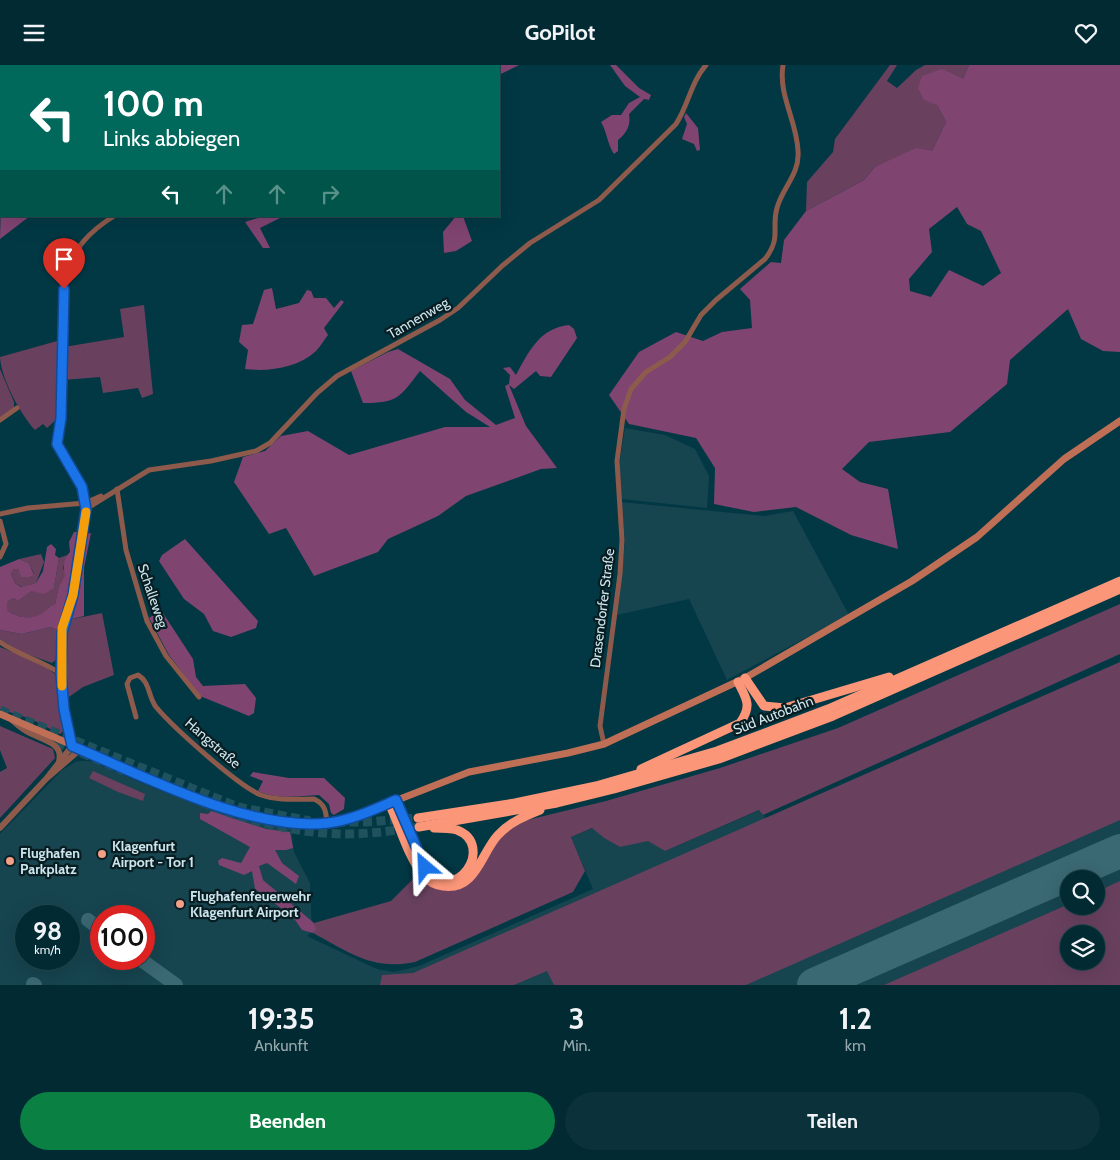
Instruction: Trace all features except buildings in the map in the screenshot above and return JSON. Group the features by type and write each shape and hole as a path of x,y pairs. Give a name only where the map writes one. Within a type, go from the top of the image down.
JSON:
{"highway":[{"name":"Süd Autobahn","path":"418,822 516,803 622,779 717,751 761,735 923,667 1120,581"},
{"name":"Süd Autobahn","path":"418,822 557,803 678,771 783,735 1120,589"},
{"path":"742,680 764,706 785,708 923,667"},
{"path":"622,779 740,723 747,713 748,704 742,680"},
{"path":"393,801 413,858 424,876 429,881 446,886 461,884 473,875 491,844 508,826 557,803"},
{"path":"393,801 418,855 433,875 449,880 457,879 469,869 473,852 467,837 458,830 418,822"}],"main road":[{"path":"0,714 196,797 261,818 295,824 327,823 359,815 469,772 568,753 604,744 742,680 946,560 977,537 1064,459 1120,421"}],"street":[{"name":"Tannenweg","path":"0,514 28,508 86,506 149,470 211,461 256,451 270,443 317,393 337,377 440,321 458,308 530,243 599,200 676,124 684,111 698,76 706,65"},
{"name":"Drasendorfer Straße","path":"604,744 600,726 620,575 622,540 617,469 624,409 631,389 646,372 670,357 685,343 701,315 716,299 765,259 771,251 776,234 776,211 780,199 793,178 798,165 794,126 782,90 781,76 783,65"},
{"path":"46,779 76,753 72,746 64,709 61,674 62,628 75,587 86,506 82,487 57,444 61,418 65,275 71,257 83,240 113,217"},
{"path":"0,420 16,409"},
{"name":"Schalleweg","path":"117,489 126,551 147,621 166,656 199,697"},
{"path":"0,521 6,544 0,557"},
{"path":"0,642 17,653 48,665 61,674"},
{"name":"Hangstraße","path":"136,717 127,683 130,678 138,675 145,679 155,705 188,738 248,788 263,796 278,799 314,799 319,801 325,809 327,823"},
{"path":"10,718 28,732 55,745 60,752 59,762"},
{"path":"0,828 46,779 72,746"}],"shaded area":[{"path":"500,65 519,65 500,74"},
{"path":"610,65 616,65 639,88 651,95 649,100 644,99 629,114 628,129 618,140 618,151 614,154 601,122 612,115 621,115 629,103 640,97 625,86"},
{"path":"890,65 897,65 887,81 897,88 916,70 925,65 969,65 963,79 937,105 946,122 932,151 875,167 864,180 806,211 807,182 833,152 835,139"},
{"path":"969,65 1120,65 1120,352 1103,351 1081,339 1068,309 1010,360 1007,384 950,432 869,442 842,469 860,482 888,489 898,549 851,535 796,507 754,512 714,504 715,468 696,438 629,424 609,395 639,352 676,332 703,341 722,332 752,328 750,300 740,289 771,262 781,263 784,240 806,211 864,180 875,167 916,148 932,151 946,122 937,105 924,100 918,88 922,76 942,69 963,79","holes":["957,207 967,224 981,231 1001,273 983,286 949,270 931,297 910,291 909,279 932,252 929,229"]},
{"path":"686,113 698,128 700,150 697,151 694,144 682,139 687,124 684,117"},
{"path":"1,217 29,217 0,239"},
{"path":"261,217 282,217 260,228 270,248 263,248 245,222"},
{"path":"455,217 463,217 472,241 456,251 444,253 443,232"},
{"path":"272,288 276,309 299,303 307,290 311,291 314,298 326,298 334,308 341,300 344,302 324,328 328,335 318,349 309,357 292,365 273,369 245,369 248,350 239,342 242,325 253,324 264,290"},
{"path":"144,305 153,394 142,398 138,388 103,393 100,377 63,380 64,347 124,337 120,309"},
{"path":"569,325 574,329 577,338 551,377 540,376 536,371 514,389 509,385 526,426 557,468 541,469 466,496 438,516 388,539 378,552 314,576 286,528 269,534 234,482 243,457 265,451 281,436 308,431 349,455 445,427 490,427 466,412 420,371 397,397 384,402 363,403 351,371 388,352 398,349 450,379 465,400 496,425 515,418 505,386 509,384 510,375 503,368 510,367 516,375 536,342 550,331"},
{"path":"57,341 59,417 47,428 43,424 35,430 24,415 8,386 0,357"},
{"path":"0,369 14,402 14,408 0,418"},
{"path":"625,428 665,435 695,449 709,476 707,508 622,499 619,466"},
{"path":"621,502 764,516 793,511 849,615 727,680 689,599 617,615 625,542"},
{"path":"74,532 81,532 72,582 58,630 50,627 22,634 0,630 0,567 19,559 29,563 34,575 21,577 18,569 14,569 11,574 15,583 21,587 36,583 43,571 47,547 51,544 56,549 55,555 59,558 54,588 44,594 32,591 18,601 13,598 7,602 7,610 15,615 31,617 41,614 55,604 59,586 65,576 64,563 70,552 69,542"},
{"path":"91,533 84,568 84,616 68,620 77,595 86,534"},
{"path":"185,539 258,621 256,628 231,637 213,631 204,614 184,599 159,561 162,555"},
{"path":"41,554 44,562 36,583 22,587 15,583 11,574 14,569 18,569 21,576 30,577 34,574 29,563 19,559"},
{"path":"67,555 63,568 66,576 59,586 55,604 36,617 20,617 7,610 6,602 13,598 18,601 32,591 54,588 59,558"},
{"path":"1120,604 1120,654 763,815 759,810 665,851 648,841 620,847 604,838 592,828 571,837 585,871 573,892 415,962 386,964 373,962 350,953 313,933 315,929 314,923 391,901 418,874 458,888 500,837 523,821 606,801 720,768 838,728"},
{"path":"161,610 193,659 196,677 203,686 245,684 256,698 254,713 249,716 200,696 169,655 149,618"},
{"path":"102,613 114,675 83,687 66,699 64,632 68,620"},
{"path":"50,627 58,630 58,658 52,663 18,651 0,639 0,630 22,634"},
{"path":"0,647 44,665 56,675 65,730 60,734 31,719 0,709"},
{"path":"1120,662 1120,820 746,985 554,985 547,971 514,985 380,985 382,975 413,973"},
{"path":"0,726 53,749 55,758 0,818 0,772 7,768 0,750"},
{"path":"1120,735 1120,985 0,985 0,834 62,770 77,761 90,761 161,791 268,826 291,828 294,852 310,883 312,932 307,936 377,969 394,972 419,966 593,889 571,837 593,828 604,838 620,847 648,840 665,851 760,810 805,874"},
{"path":"93,771 145,794 143,801 118,792 89,778"},
{"path":"253,772 289,778 324,778 345,798 344,809 334,815 331,813 329,804 319,795 296,797 265,794 258,791 263,781 250,776"},
{"path":"211,811 266,829 290,832 293,848 275,850 282,863 299,876 296,884 267,863 259,866 263,880 314,923 316,929 313,933 302,930 293,917 255,889 252,871 244,875 219,865 218,861 222,858 241,863 250,847 200,819 200,813 208,814"},
{"path":"1120,881 1120,985 884,985 1060,908 1060,915 1105,915 1105,888"}],"taxiway":[{"path":"155,970 176,985"}],"runway":[{"path":"814,985 1120,851"}],"tunnel":[{"path":"0,710 238,807 310,821"},
{"path":"44,737 124,771"},
{"path":"201,802 262,822 305,831 348,834 375,833 419,827"},
{"path":"336,822 367,822 418,818"}],"slow traffic":[{"path":"62,686 62,628 73,595 80,563 86,512"}],"place":[{"name":"Klagenfurt Airport - Tor 1","path":"102,854"},
{"name":"Flughafen Parkplatz","path":"10,861"},
{"name":"Flughafenfeuerwehr Klagenfurt Airport","path":"180,904"}],"route":[{"path":"64,289 61,418 57,444 82,487 86,509 80,563 73,595 62,628 61,674 64,709 72,746 196,797 261,818 295,824 327,823 343,820 396,800 418,855 425,867"}]}
